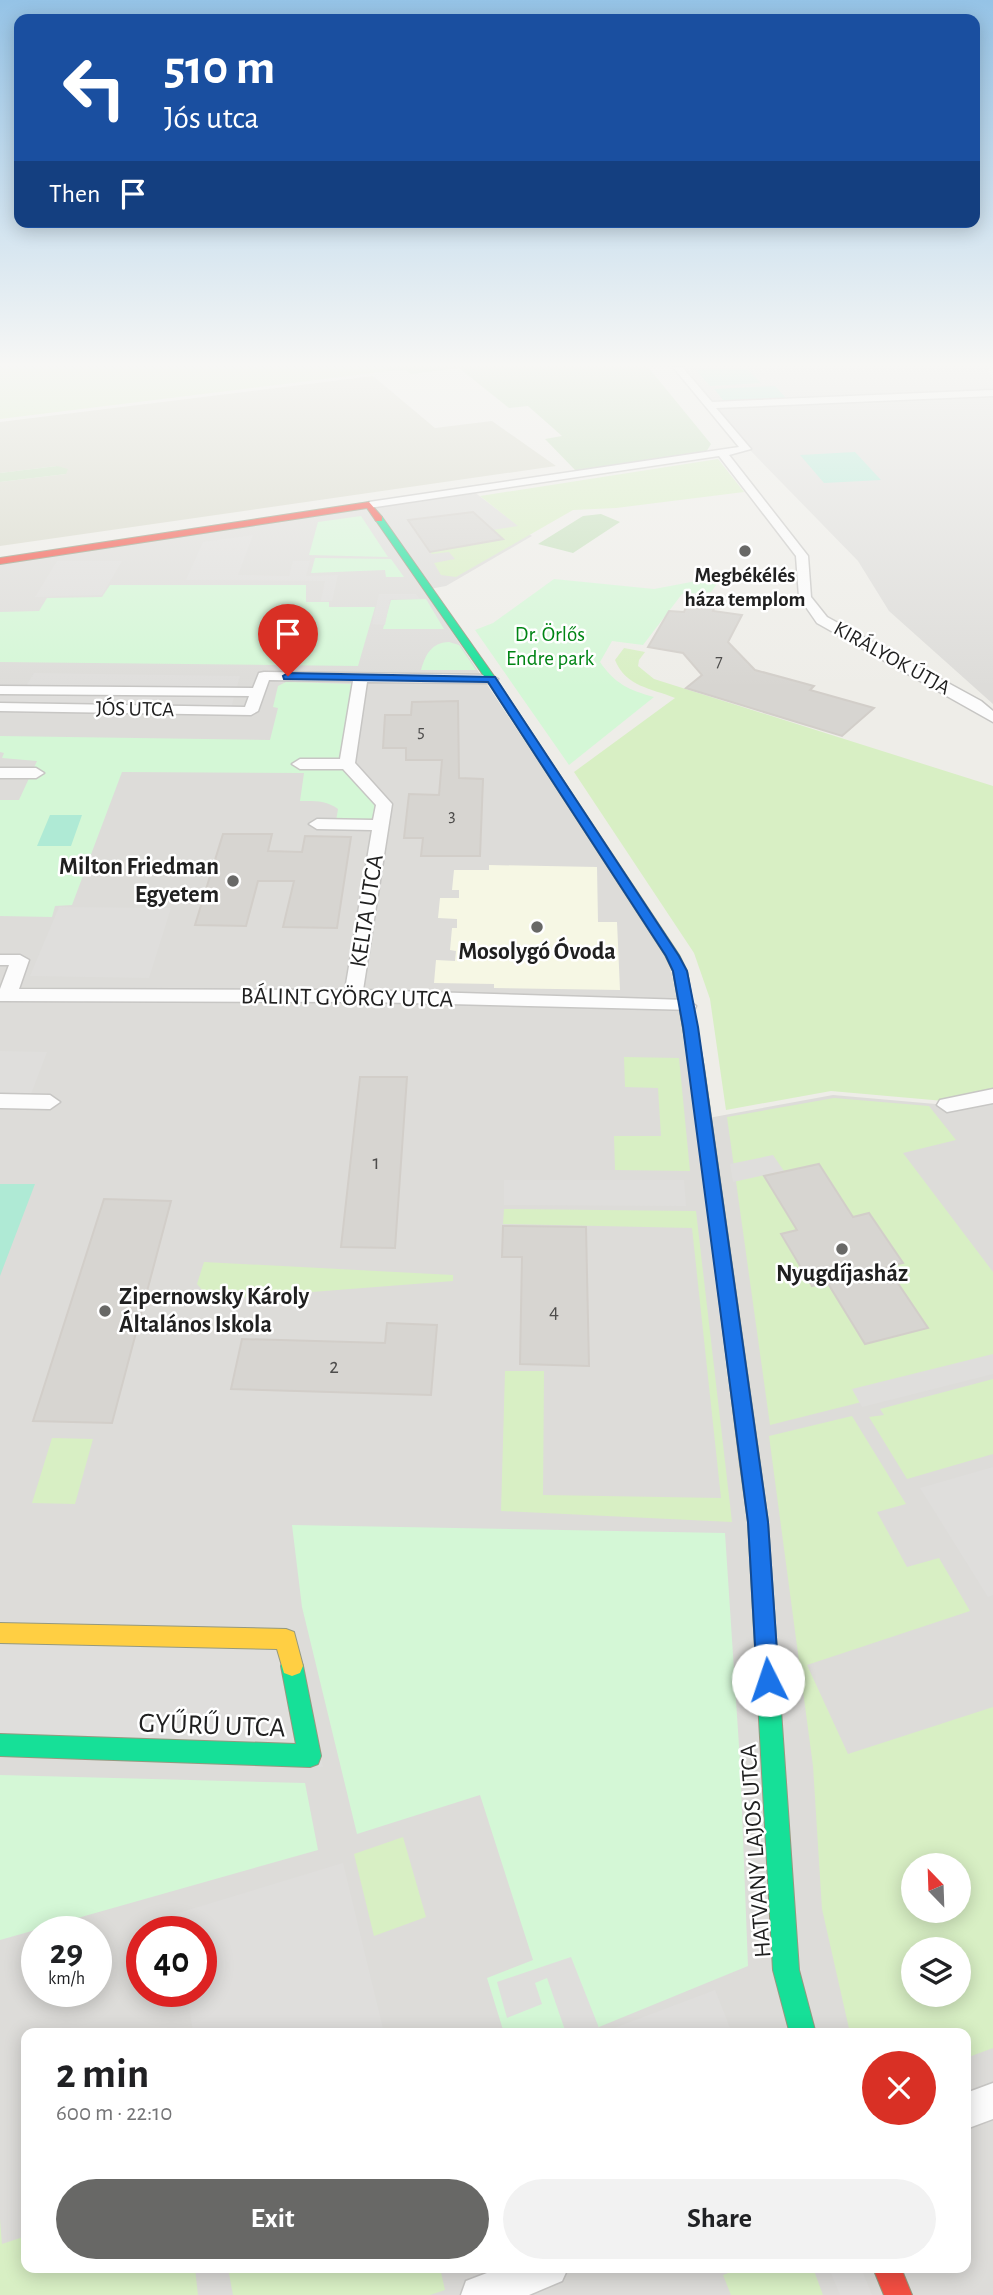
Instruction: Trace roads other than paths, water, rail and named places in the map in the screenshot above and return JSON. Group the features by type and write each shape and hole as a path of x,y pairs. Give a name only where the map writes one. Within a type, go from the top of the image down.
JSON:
{"street":[{"path":"0,561 579,474"},
{"name":"KIRÁLYOK ÚTJA","path":"738,474 802,556 804,597 822,620 976,704 993,718"},
{"name":"HATVANY LAJOS UTCA","path":"369,505 491,679 673,956 680,971 758,1522 786,1969 801,2028"},
{"name":"JÓS UTCA","path":"0,707 251,711 264,676 491,679"},
{"path":"300,764 347,764 361,678"},
{"name":"JÓS UTCA","path":"0,690 258,692"},
{"name":"KELTA UTCA","path":"347,764 384,804 353,996"},
{"path":"0,773 36,773"},
{"name":"KELTA UTCA","path":"317,824 380,825"},
{"name":"BÁLINT GYÖRGY UTCA","path":"0,960 20,960 4,995 353,996 687,1006"},
{"path":"947,1105 993,1096"},
{"path":"0,1101 50,1102"},
{"name":"GYŰRŰ UTCA","path":"0,1633 286,1639 310,1756 0,1745"},
{"path":"971,2110 993,2101"},
{"path":"480,2295 536,2273"},
{"path":"889,2273 898,2295"}],"place":[{"name":"Megbékélés háza templom","path":"745,551"},
{"name":"Milton Friedman Egyetem","path":"233,881"},
{"name":"Mosolygó Óvoda","path":"537,927"},
{"name":"Nyugdíjasház","path":"842,1249"},
{"name":"Zipernowsky Károly Általános Iskola","path":"105,1311"}],"park label":[{"name":"Dr. Örlős Endre park","path":"550,646"}]}
